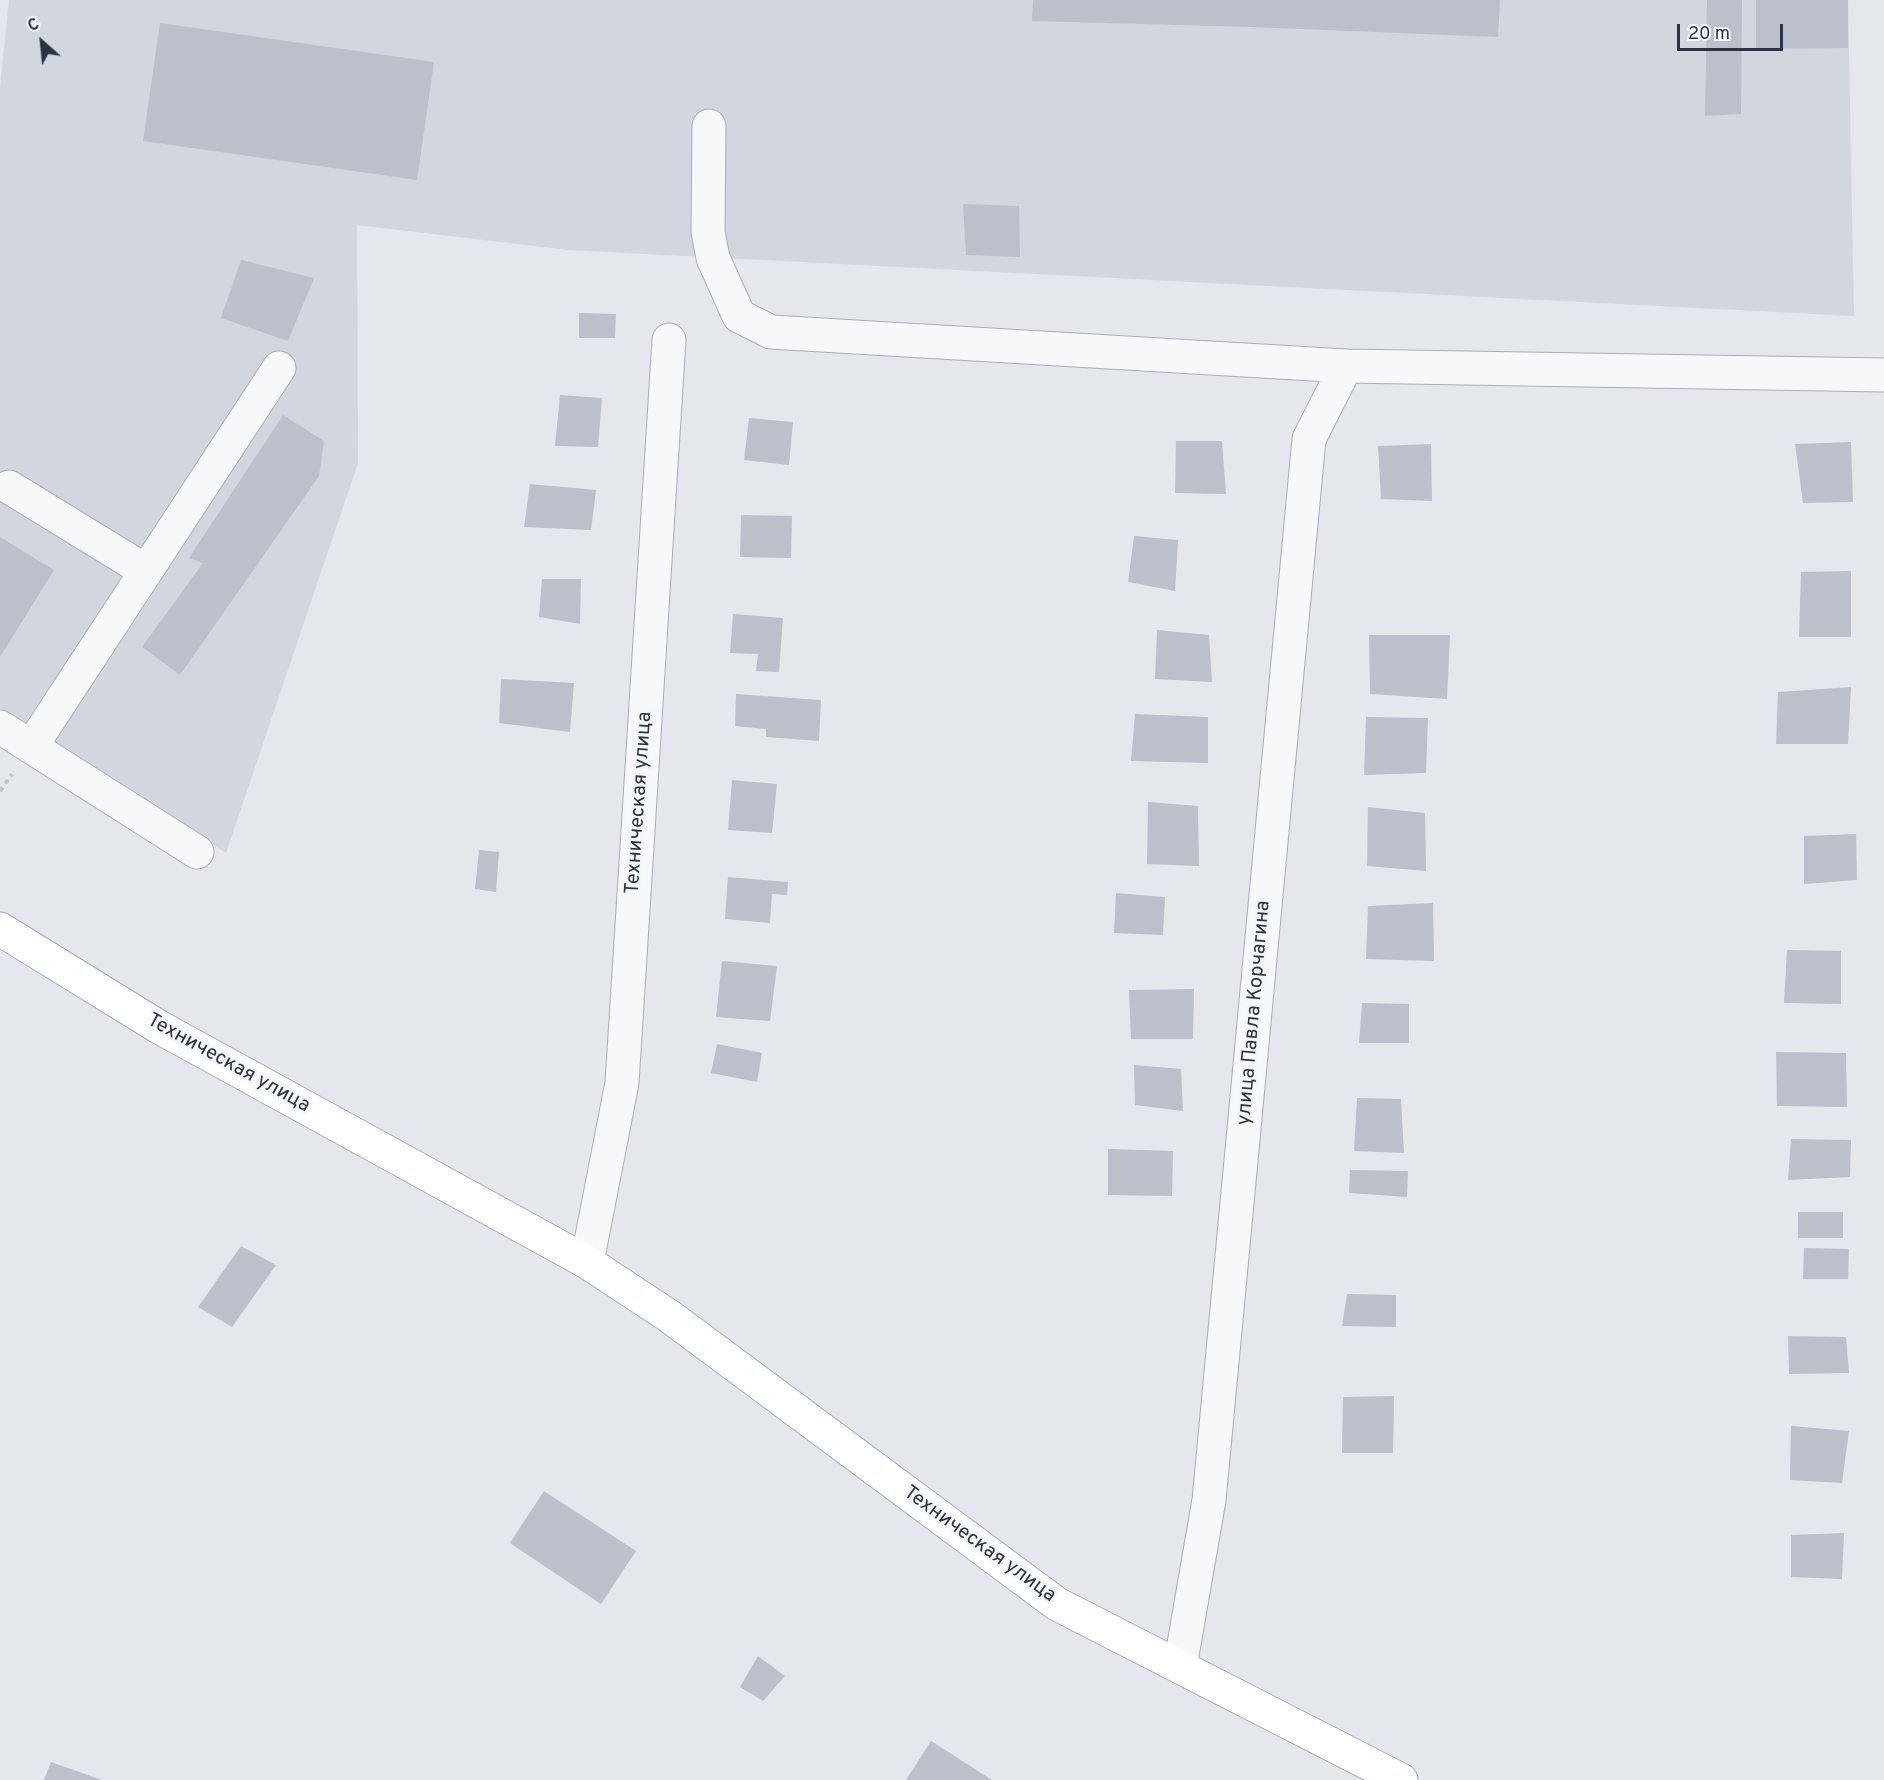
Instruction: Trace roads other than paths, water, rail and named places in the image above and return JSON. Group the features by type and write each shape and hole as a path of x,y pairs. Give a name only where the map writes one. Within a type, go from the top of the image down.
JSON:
{"main road":[{"name":"Техническая улица","path":"0,929 159,1027 587,1262 669,1316 1057,1604 1401,1780"}],"street":[{"path":"709,126 708,232 713,258 739,316 771,332 1346,366 1884,375"},
{"name":"Техническая улица","path":"587,1262 622,1083 669,340"},
{"name":"улица Павла Корчагина","path":"1180,1667 1209,1500 1309,439 1346,366"},
{"path":"31,747 279,368"},
{"path":"9,487 146,571"},
{"path":"0,727 196,852"}]}
